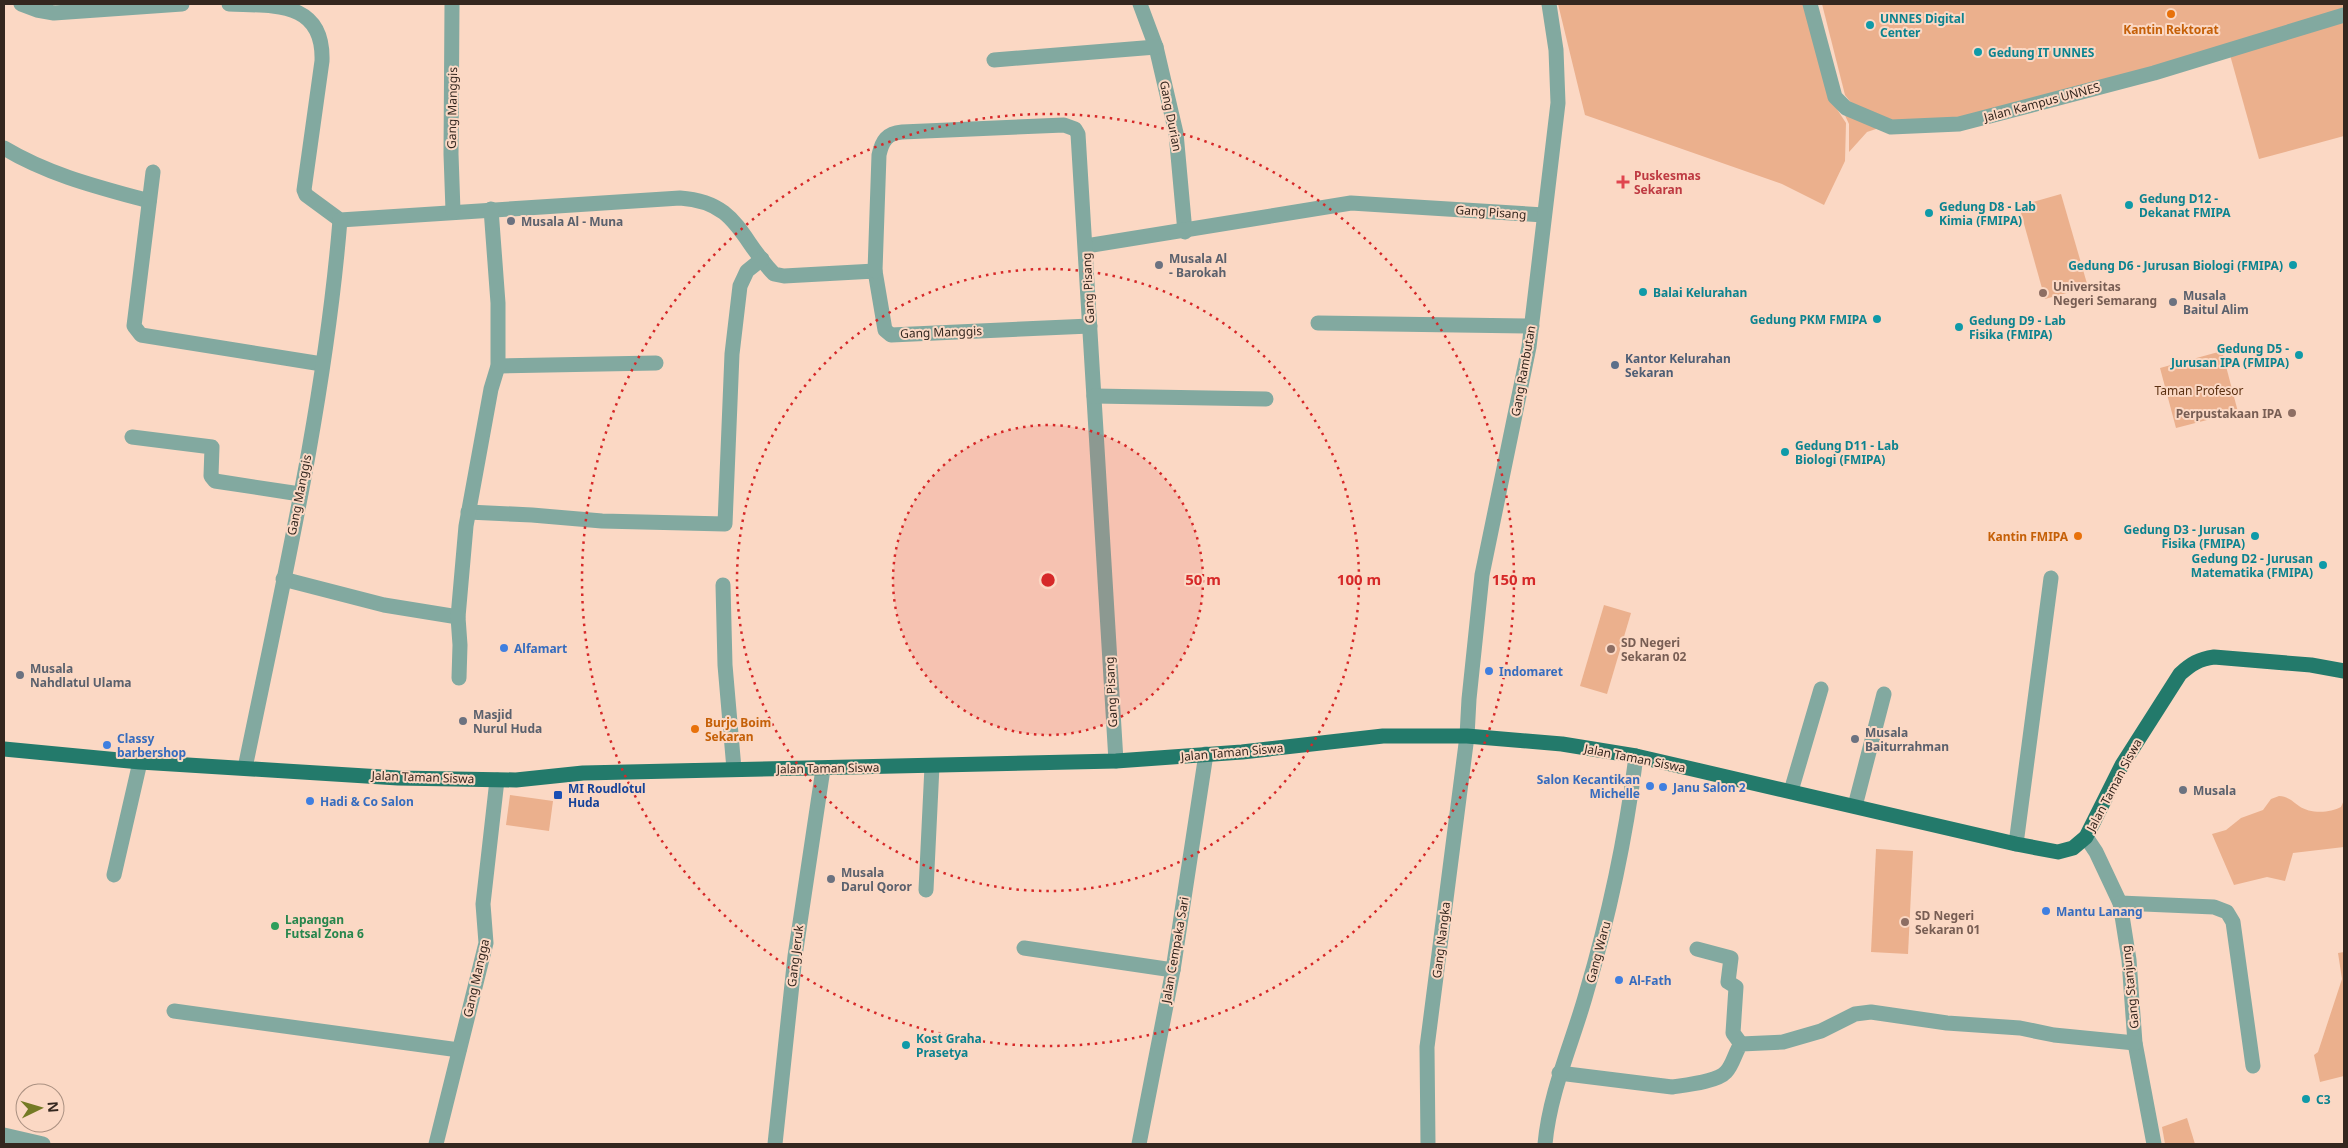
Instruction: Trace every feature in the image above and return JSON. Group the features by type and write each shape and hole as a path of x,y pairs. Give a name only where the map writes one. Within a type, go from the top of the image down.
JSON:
{"main road":[{"name":"Jalan Taman Siswa","path":"4,749 140,762 398,778 497,780 583,773 932,766 1116,760 1206,754 1384,736 1467,736 1562,744 1636,756 2016,844 2058,852 2073,848 2086,837 2122,765 2180,674 2190,664 2214,657 2311,665 2344,671"}],"street":[{"path":"21,4 37,10 54,13 182,4"},
{"path":"229,4 289,7 306,15 318,33 322,50 322,61 304,190 306,195 340,220 491,209 680,198 697,199 711,204 728,215 774,274 784,276 875,271"},
{"name":"Gang Manggis","path":"452,4 451,154 453,212"},
{"name":"Gang Durian","path":"1140,4 1156,46 1176,133 1186,232"},
{"name":"Gang Rambutan","path":"1467,736 1482,575 1529,346 1558,103 1556,50 1549,4"},
{"name":"Jalan Kampus UNNES","path":"1810,4 1835,97 1846,108 1868,119 1891,127 1959,124 2154,73 2344,15"},
{"path":"994,60 1156,46"},
{"name":"Gang Manggis","path":"1086,246 1078,134 1075,129 1064,124 896,132 886,137 881,145 879,155 875,271 885,330 890,334 1090,326"},
{"path":"4,148 40,168 78,182 149,201"},
{"path":"153,172 134,326 141,335 322,364"},
{"name":"Gang Pisang","path":"1116,760 1086,246 1186,232 1351,202 1544,215"},
{"path":"459,678 460,645 458,617 468,512 491,389 498,366 498,303 491,209"},
{"name":"Gang Manggis","path":"245,768 300,494 335,279 340,220"},
{"path":"468,512 602,521 725,524 732,354 740,286 747,271 762,259"},
{"path":"1318,323 1532,326"},
{"path":"498,366 656,363"},
{"path":"1094,396 1266,399"},
{"path":"132,437 212,447 211,476 215,480 300,494"},
{"path":"2016,844 2052,578"},
{"path":"283,579 384,605 458,617"},
{"path":"723,585 724,665 734,770"},
{"path":"1791,791 1821,689"},
{"path":"1855,806 1884,694"},
{"name":"Gang Nangka","path":"1428,1144 1427,1047 1467,736"},
{"name":"Jalan Cempaka Sari","path":"1139,1144 1173,970 1206,754"},
{"name":"Gang Waru","path":"1545,1144 1559,1073 1586,996 1615,888 1636,756"},
{"path":"114,875 140,762"},
{"path":"926,890 932,766"},
{"name":"Gang Jeruk","path":"775,1144 794,956 823,768"},
{"name":"Gang Mangga","path":"436,1144 486,943 483,904 497,780"},
{"name":"Gang Stanjung","path":"2086,837 2096,852 2120,902 2129,960 2135,1043 2154,1144"},
{"path":"2120,902 2214,907 2227,912 2233,922 2253,1066"},
{"path":"1024,948 1173,970"},
{"path":"1697,949 1732,958 1728,982 1736,987 1733,1033 1741,1044"},
{"path":"174,1011 459,1050"},
{"path":"1741,1044 1783,1042 1821,1032 1855,1014 1871,1012 1947,1023 2020,1028 2054,1035 2135,1043"},
{"path":"1559,1073 1672,1086 1685,1085 1717,1078 1727,1072 1741,1044"},
{"path":"4,1135 43,1144"}],"green space":[{"path":"1558,4 1805,4 1831,100 1846,123 1845,161 1824,205 1782,184 1585,115"},
{"path":"1822,4 2344,4 2344,10 2151,69 1957,118 1895,121 1852,104 1845,95"},
{"path":"2343,22 2344,136 2259,159 2230,55"},
{"path":"1842,109 1882,127 1867,132 1849,152 1849,124"},
{"path":"2061,194 2088,287 2045,299 2019,206"},
{"name":"Taman Profesor","path":"2222,351 2238,412 2176,428 2160,368"},
{"path":"1604,605 1631,613 1607,694 1580,686"},
{"path":"510,795 553,801 549,831 506,825"},
{"path":"2279,796 2288,798 2304,809 2314,811 2336,809 2341,807 2344,800 2344,847 2293,853 2285,881 2267,877 2234,885 2212,834 2226,830 2241,818 2263,810 2271,799"},
{"path":"1876,849 1913,851 1908,954 1871,952"},
{"path":"2344,952 2344,1076 2320,1082 2314,1055 2318,1052 2342,979 2338,953"},
{"path":"2187,1118 2195,1144 2165,1144 2162,1127"}],"place":[{"name":"Kantin Rektorat","path":"2171,14"},
{"name":"UNNES Digital Center","path":"1870,25"},
{"name":"Gedung IT UNNES","path":"1978,52"},
{"name":"Puskesmas Sekaran","path":"1623,182"},
{"name":"Gedung D12 - Dekanat FMIPA","path":"2129,205"},
{"name":"Gedung D8 - Lab Kimia (FMIPA)","path":"1929,213"},
{"name":"Musala Al - Muna","path":"511,221"},
{"name":"Musala Al - Barokah","path":"1159,265"},
{"name":"Gedung D6 - Jurusan Biologi (FMIPA)","path":"2293,265"},
{"name":"Balai Kelurahan","path":"1643,292"},
{"name":"Universitas Negeri Semarang","path":"2043,293"},
{"name":"Musala Baitul Alim","path":"2173,302"},
{"name":"Gedung PKM FMIPA","path":"1877,319"},
{"name":"Gedung D9 - Lab Fisika (FMIPA)","path":"1959,327"},
{"name":"Gedung D5 - Jurusan IPA (FMIPA)","path":"2299,355"},
{"name":"Kantor Kelurahan Sekaran","path":"1615,365"},
{"name":"Perpustakaan IPA","path":"2292,413"},
{"name":"Gedung D11 - Lab Biologi (FMIPA)","path":"1785,452"},
{"name":"Kantin FMIPA","path":"2078,536"},
{"name":"Gedung D3 - Jurusan Fisika (FMIPA)","path":"2255,536"},
{"name":"Gedung D2 - Jurusan Matematika (FMIPA)","path":"2323,565"},
{"name":"Alfamart","path":"504,648"},
{"name":"SD Negeri Sekaran 02","path":"1611,649"},
{"name":"Indomaret","path":"1489,671"},
{"name":"Musala Nahdlatul Ulama","path":"20,675"},
{"name":"Masjid Nurul Huda","path":"463,721"},
{"name":"Burjo Boim Sekaran","path":"695,729"},
{"name":"Musala Baiturrahman","path":"1855,739"},
{"name":"Classy barbershop","path":"107,745"},
{"name":"Salon Kecantikan Michelle","path":"1650,786"},
{"name":"Janu Salon 2","path":"1663,787"},
{"name":"Musala","path":"2183,790"},
{"name":"MI Roudlotul Huda","path":"558,795"},
{"name":"Hadi & Co Salon","path":"310,801"},
{"name":"Musala Darul Qoror","path":"831,879"},
{"name":"Mantu Lanang","path":"2046,911"},
{"name":"SD Negeri Sekaran 01","path":"1905,922"},
{"name":"Lapangan Futsal Zona 6","path":"275,926"},
{"name":"Al-Fath","path":"1619,980"},
{"name":"Kost Graha Prasetya","path":"906,1045"},
{"name":"C3","path":"2306,1099"}]}
